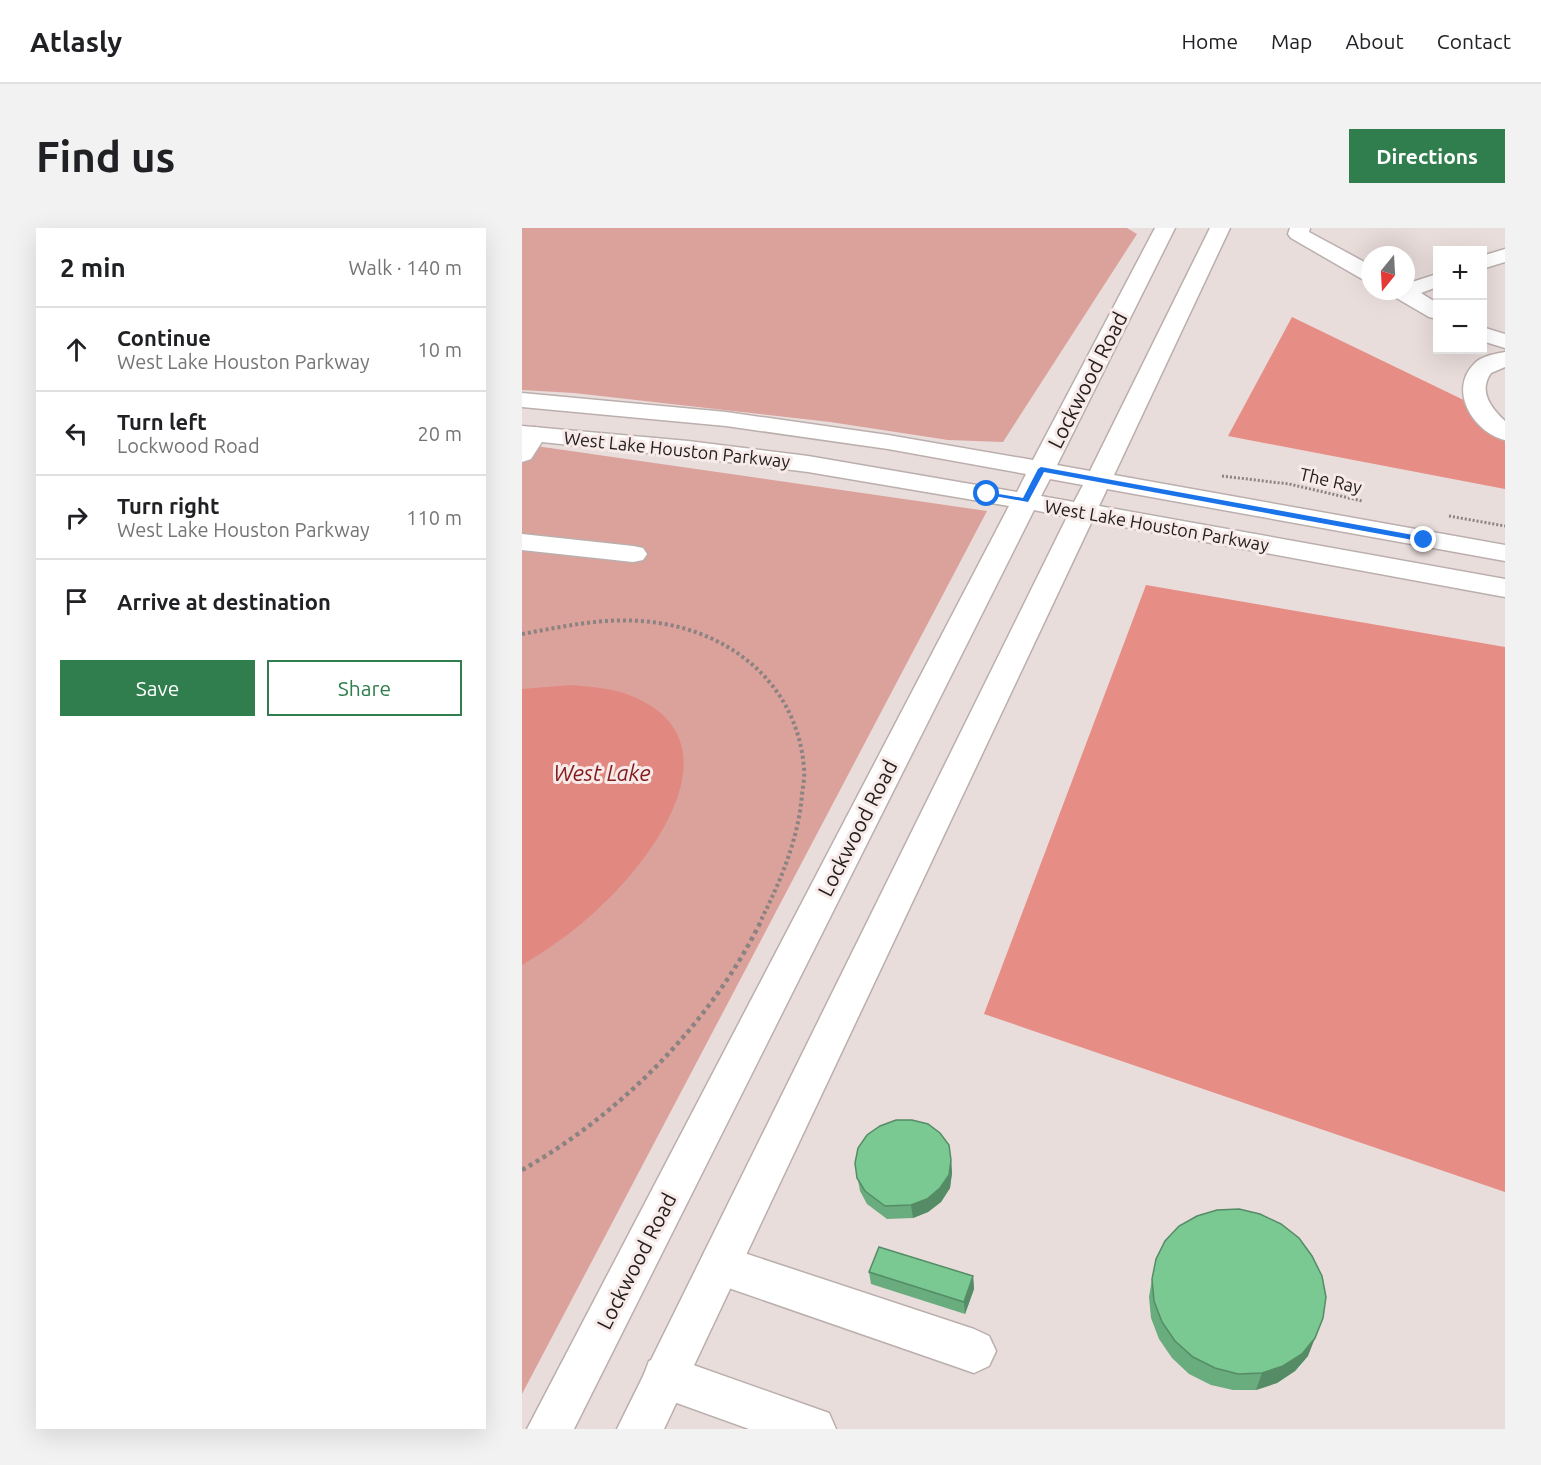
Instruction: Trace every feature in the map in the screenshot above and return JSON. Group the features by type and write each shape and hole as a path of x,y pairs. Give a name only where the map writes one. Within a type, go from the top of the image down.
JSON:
{"main road":[{"name":"Lockwood Road","path":"550,1429 1165,228"},
{"path":"640,1429 1220,228"},
{"path":"1300,228 1298,234 1361,269"},
{"path":"1487,261 1505,255"},
{"path":"1415,288 1433,281"},
{"path":"1415,299 1433,310"},
{"path":"1487,336 1505,341"},
{"path":"1487,359 1476,381 1476,402 1482,413 1505,433"},
{"name":"West Lake Houston Parkway","path":"522,400 783,426 921,447 1505,553"},
{"path":"534,439 562,404"},
{"name":"West Lake Houston Parkway","path":"534,439 808,464 1505,588"},
{"path":"522,542 633,554"},
{"path":"720,1264 974,1351"},
{"path":"665,1377 813,1429"}],"path":[{"name":"The Ray","path":"1219,476 1289,484 1363,501"},
{"path":"1439,515 1505,526"},
{"path":"522,634 590,621 651,621 697,630 730,645 757,667 784,699 801,744 803,792 800,820 787,865 757,932 736,966 661,1063 634,1089 608,1111 522,1170"}],"shaded area":[{"path":"522,228 1127,228 1137,234 1003,442 948,440 830,422 574,393 522,390"},
{"path":"1292,317 1505,420 1505,489 1228,436"},
{"path":"522,444 987,511 522,1394"},
{"path":"1146,585 1505,647 1505,1192 984,1014"}],"water":[{"name":"West Lake","path":"571,685 603,688 626,694 665,717 680,742 683,771 676,801 661,832 642,861 620,887 590,916 562,939 522,965 522,689"}],"building":[{"path":"896,1120 912,1120 928,1124 940,1133 949,1145 951,1160 949,1175 940,1188 927,1199 911,1205 885,1206 865,1191 857,1178 855,1163 858,1148 867,1135 880,1126"},
{"path":"1239,1209 1260,1214 1281,1224 1299,1238 1312,1256 1322,1276 1326,1297 1323,1318 1315,1338 1302,1354 1283,1366 1262,1373 1238,1374 1215,1368 1193,1357 1175,1341 1162,1322 1154,1301 1152,1279 1156,1259 1165,1241 1179,1226 1197,1216 1217,1210"},
{"path":"879,1247 973,1276 964,1302 869,1272"}],"route":[{"path":"987,494 1025,501 1041,469 1424,540"}]}
